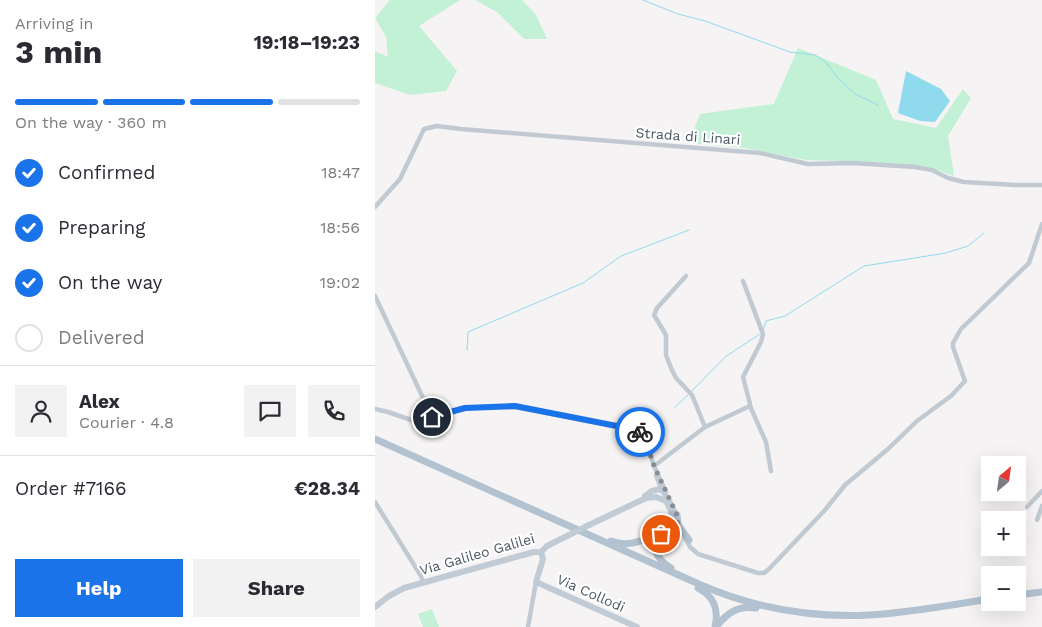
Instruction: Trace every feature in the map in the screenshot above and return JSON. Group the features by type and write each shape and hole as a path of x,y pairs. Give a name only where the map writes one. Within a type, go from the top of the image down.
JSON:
{"main road":[{"path":"375,439 626,552 734,598 767,607 831,615 871,615 981,600"},
{"path":"559,522 573,524 622,544 641,541 669,529 675,513"},
{"path":"675,513 678,525 687,538"},
{"path":"678,525 673,525 661,534 656,542 656,553 662,562 734,598"},
{"path":"669,529 687,538"},
{"path":"626,552 640,562 697,587 707,594 716,609 715,627"},
{"path":"1026,594 1042,592"},
{"path":"715,627 728,614 742,608 753,607 785,614 798,612"}],"street":[{"name":"Strada di Linari","path":"375,207 400,179 424,129 437,126 622,143 760,153 809,164 853,163 915,167 932,170 948,178 964,182 1015,186 1042,185"},
{"path":"375,409 414,421 465,408 515,406 632,429 642,434 645,438 659,480 687,538 694,547 703,554 758,573 764,573 805,532 845,485 888,449 917,421 951,396 965,381 953,343 961,330 1029,263 1042,224"},
{"path":"686,276 657,308 654,315 666,335 666,355 671,368 676,378 690,394 705,427"},
{"path":"743,281 763,334 761,342 743,377 751,402 749,406 766,442 771,471"},
{"path":"375,296 432,417"},
{"path":"653,464 705,427 749,406"},
{"path":"659,480 661,490 675,513"},
{"path":"659,480 653,494 667,501"},
{"name":"Via Galileo Galilei","path":"375,607 400,589 534,552 541,552 546,547 567,536 653,494 658,489 661,490"},
{"path":"661,490 675,513"},
{"path":"1027,508 1042,491"},
{"path":"375,502 423,583"},
{"path":"1037,520 1042,506"},
{"path":"528,627 535,582 543,559 541,552"},
{"name":"Via Collodi","path":"535,582 637,627"}],"green space":[{"path":"390,0 460,0 419,26 457,71 446,91 410,95 375,83 375,51 388,57 386,37 375,18"},
{"path":"475,0 522,0 535,13 547,39 524,39 497,12"},
{"path":"798,48 876,80 893,119 936,128 963,89 971,98 948,136 954,176 929,167 870,162 806,160 744,148 689,143 700,114 774,104"},
{"path":"432,609 439,627 423,627 418,614"}],"water":[{"path":"906,71 941,89 950,101 935,122 920,121 898,113"}],"waterway":[{"path":"643,0 678,14 705,21 790,52 815,55 825,61 837,77 855,94 878,105"},
{"path":"467,350 468,332 583,283 621,256 689,230"},
{"path":"763,330 766,321 785,316 864,266 946,253 968,246 984,233"},
{"path":"692,391 725,357 760,334"},
{"path":"675,407 689,394"}],"way so far":[{"path":"640,432 645,438 654,466 677,515 678,526 661,534"}],"route":[{"path":"432,417 465,408 515,406 640,432"}]}
